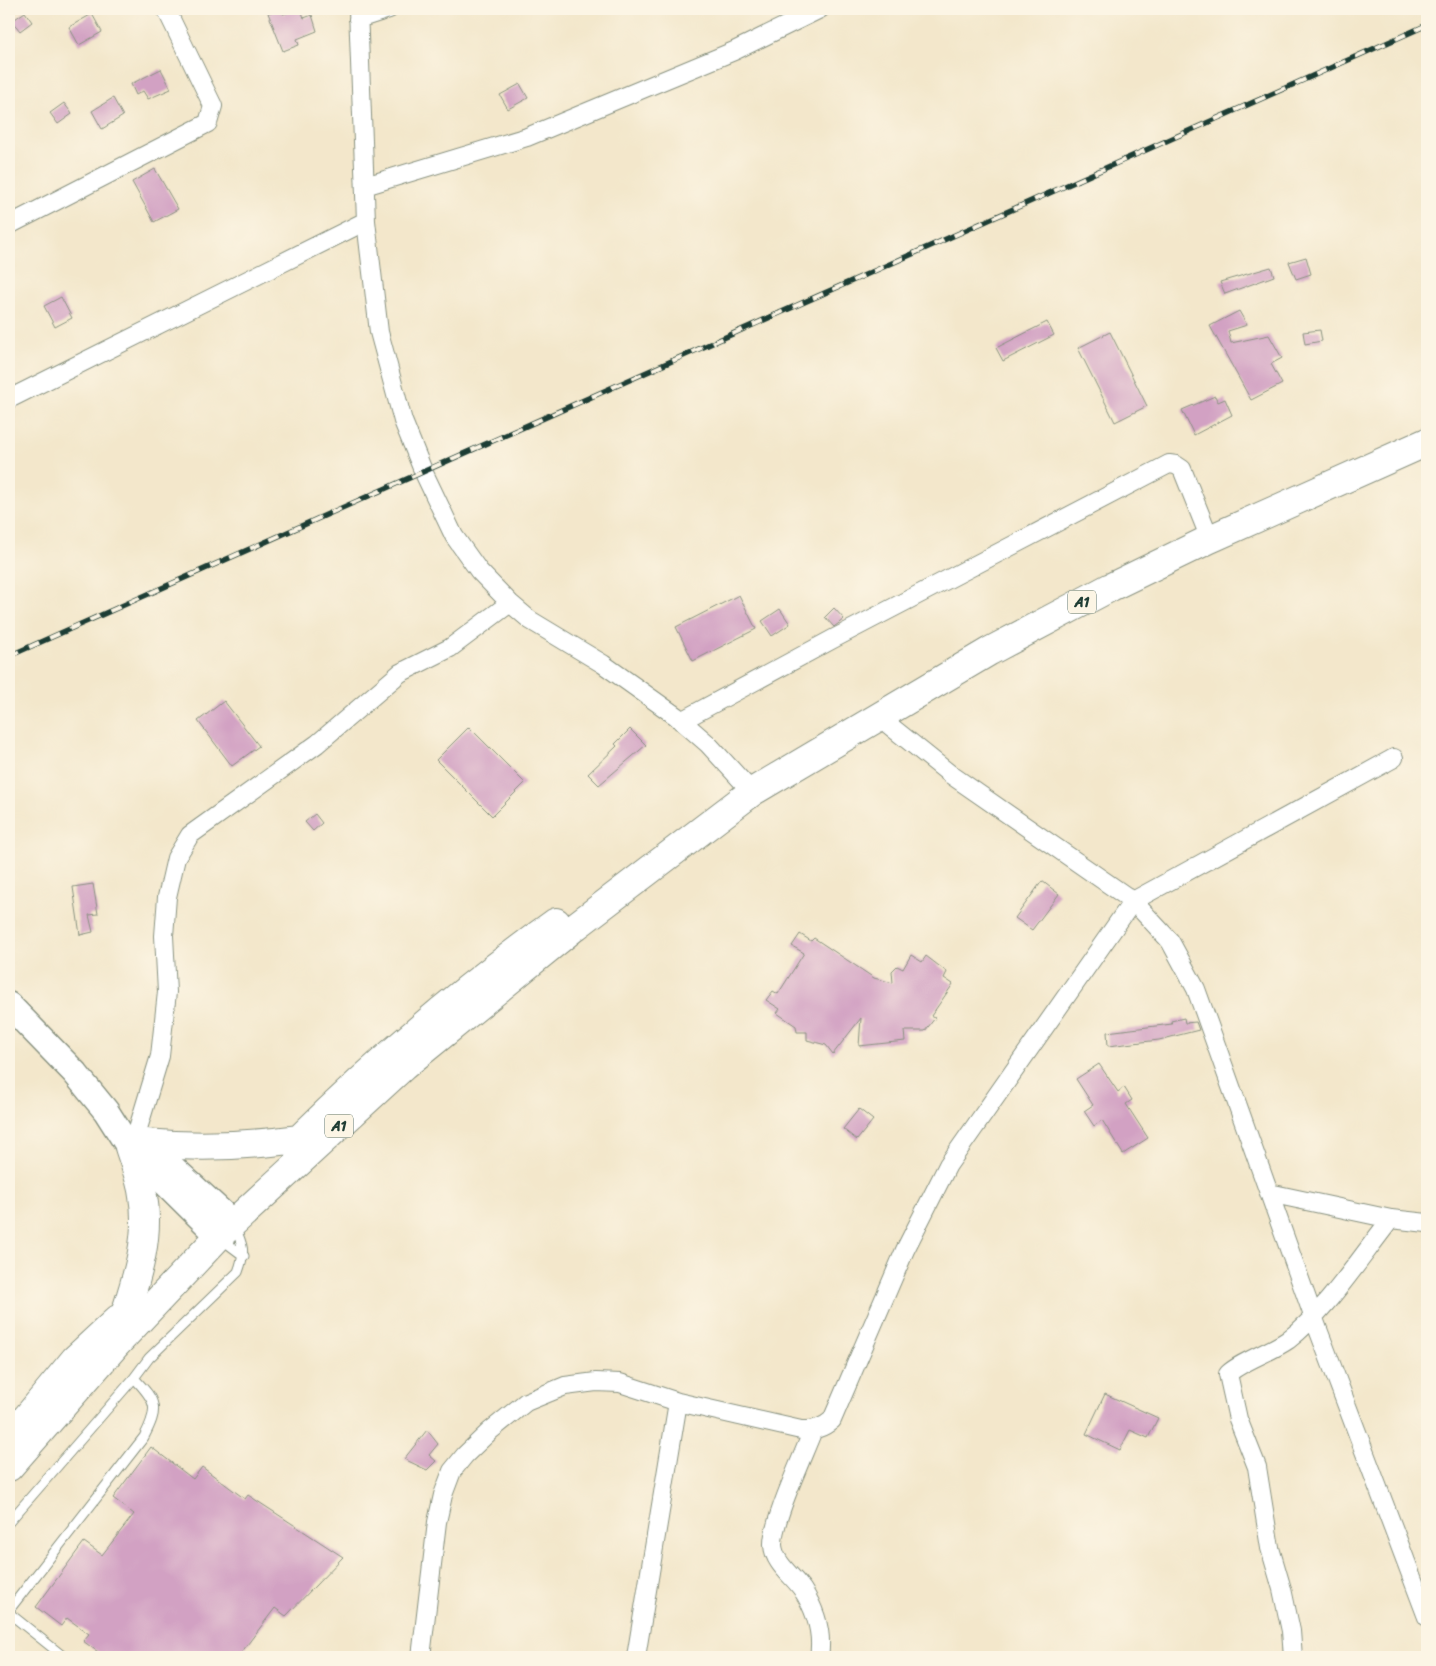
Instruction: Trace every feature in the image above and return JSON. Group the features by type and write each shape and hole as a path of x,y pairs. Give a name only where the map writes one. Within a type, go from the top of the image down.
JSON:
{"highway":[{"name":"A1","path":"9,1440 75,1360 221,1225 404,1066 576,926 752,792 990,651 1111,587 1210,539 1427,442"},
{"name":"A1","path":"9,1466 298,1139 395,1049 497,964 636,864 707,826"},
{"path":"126,1311 141,1257 146,1216 137,1142 218,1147 246,1146 298,1139"}],"main road":[{"path":"9,1005 75,1073 106,1111 221,1225"}],"street":[{"path":"9,225 208,123 213,106 166,9"},
{"path":"388,9 358,14 366,221 379,332 403,421 424,473 454,536 479,571 510,603 530,620 602,664 681,721 708,744 752,792"},
{"path":"365,186 527,137 734,51 820,9"},
{"path":"9,399 366,221"},
{"path":"681,721 833,639 1169,464 1176,465 1182,469 1210,539"},
{"path":"137,1142 160,1056 167,992 164,936 167,897 176,858 190,835 317,744 400,673 450,648 510,603"},
{"path":"879,717 950,774 1134,901 1170,941 1196,989 1314,1317 1427,1617"},
{"path":"421,1657 437,1522 443,1495 452,1471 465,1455 526,1402 564,1386 596,1382 620,1383 678,1402 801,1430 813,1430 824,1427 832,1420 905,1250 948,1165 1134,901 1394,758"},
{"path":"1269,1194 1391,1219 1427,1223"},
{"path":"1292,1657 1291,1631 1282,1589 1270,1548 1257,1467 1238,1419 1228,1374 1233,1369 1288,1340 1314,1317 1391,1219"},
{"path":"636,1657 678,1402"},
{"path":"813,1430 774,1529 773,1547 781,1564 802,1589 818,1620 819,1657"}],"lane":[{"path":"221,1225 244,1256"},
{"path":"9,1522 134,1378 149,1358 238,1272 244,1256 242,1243 221,1225"},
{"path":"64,1657 9,1611 144,1437 154,1418 155,1407 149,1394 134,1378"}],"building":[{"path":"281,9 283,14 301,9 304,18 312,15 317,31 297,39 299,45 283,51 268,13"},
{"path":"25,12 32,22 20,31 12,21"},
{"path":"92,14 102,32 79,45 69,27"},
{"path":"161,69 171,89 148,99 143,91 136,95 131,84"},
{"path":"520,84 528,98 508,109 500,95"},
{"path":"113,98 123,116 102,129 92,111"},
{"path":"64,103 72,114 58,124 50,113"},
{"path":"155,169 178,209 154,222 132,182"},
{"path":"1306,257 1311,274 1296,279 1289,262"},
{"path":"1271,267 1274,276 1225,294 1220,282"},
{"path":"61,297 72,318 55,327 44,306"},
{"path":"1239,311 1247,325 1228,331 1231,343 1269,335 1282,358 1271,364 1282,384 1251,400 1210,326"},
{"path":"1047,322 1054,335 1003,361 996,348"},
{"path":"1320,330 1322,341 1305,344 1303,332"},
{"path":"1110,332 1147,406 1115,422 1078,348"},
{"path":"1215,396 1218,402 1225,399 1232,415 1194,435 1182,410"},
{"path":"739,595 756,629 693,661 676,627"},
{"path":"834,608 844,619 834,627 825,617"},
{"path":"780,609 790,624 772,636 762,621"},
{"path":"224,701 259,746 232,766 198,721"},
{"path":"469,727 525,783 492,816 436,760"},
{"path":"630,729 646,745 599,785 588,774 617,746 615,744"},
{"path":"315,814 322,823 313,831 305,822"},
{"path":"1042,881 1059,894 1032,930 1015,918"},
{"path":"93,884 98,914 89,915 93,932 80,935 73,887"},
{"path":"800,934 811,941 814,938 874,978 893,983 892,971 897,966 903,969 911,955 922,962 926,956 947,972 944,978 953,984 931,1016 935,1018 925,1031 904,1031 905,1041 859,1046 861,1018 833,1054 826,1045 807,1040 807,1032 797,1032 796,1026 777,1013 780,1009 766,1000 773,991 778,994 804,953 792,946"},
{"path":"1184,1018 1185,1023 1196,1022 1199,1030 1159,1040 1108,1046 1107,1032 1172,1024 1171,1021"},
{"path":"1099,1064 1118,1092 1124,1087 1132,1100 1126,1104 1148,1138 1123,1154 1102,1120 1094,1126 1084,1111 1093,1105 1076,1079"},
{"path":"859,1109 873,1120 857,1140 843,1129"},
{"path":"1105,1394 1158,1418 1148,1438 1130,1430 1120,1450 1086,1434"},
{"path":"427,1430 438,1444 429,1455 436,1461 427,1470 404,1459"},
{"path":"151,1447 193,1479 202,1467 245,1499 248,1495 343,1557 286,1616 275,1608 238,1657 105,1657 83,1641 89,1634 67,1618 61,1626 36,1607 84,1542 102,1555 134,1514 113,1498"}],"railway":[{"path":"9,656 1427,25"}]}
